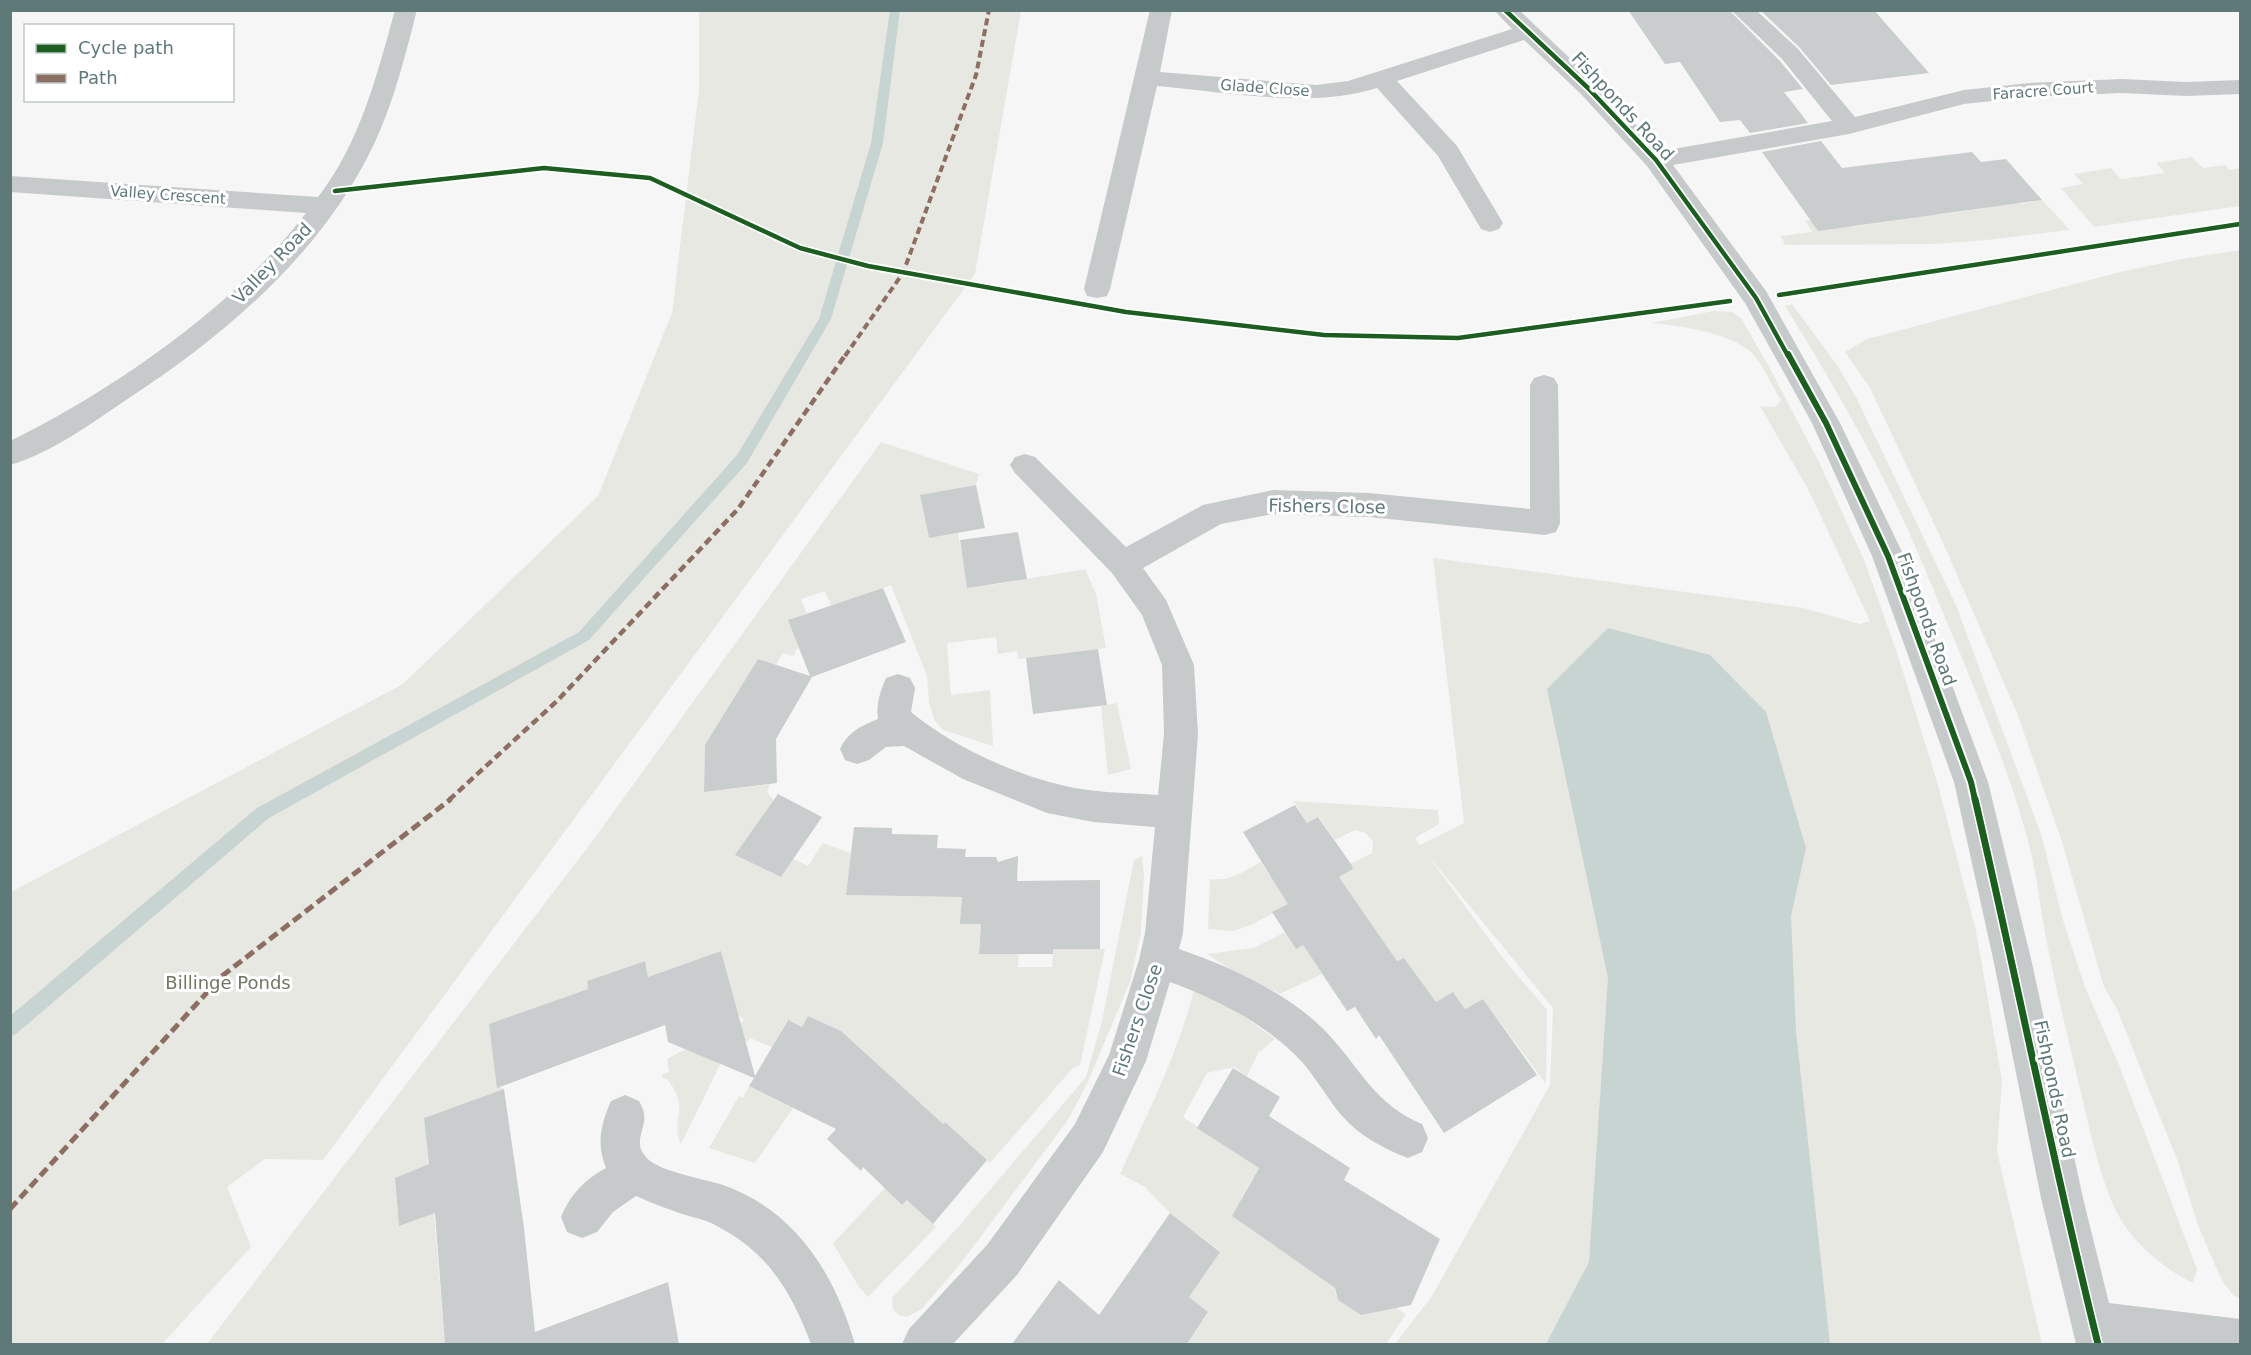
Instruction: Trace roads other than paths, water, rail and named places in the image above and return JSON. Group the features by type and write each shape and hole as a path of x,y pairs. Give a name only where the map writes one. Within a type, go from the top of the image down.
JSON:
{"street":[{"name":"Valley Road","path":"10,454 41,440 151,371 253,288 325,206 354,161 382,93 406,10"},
{"path":"1097,289 1161,10"},
{"name":"Fishponds Road","path":"1504,10 1588,88 1656,160 1756,298 1826,423 1888,556 1971,782 2013,963 2062,1198 2096,1334"},
{"path":"1742,10 1790,54 1849,126"},
{"name":"Glade Close","path":"1147,78 1316,92 1351,88 1529,31"},
{"path":"1382,79 1448,152 1490,223"},
{"name":"Faracre Court","path":"1656,160 1849,126 1951,99 2030,90 2122,86 2186,89 2241,87"},
{"name":"Valley Crescent","path":"10,184 325,206"},
{"name":"Fishers Close","path":"1123,564 1214,513 1273,502 1369,505 1545,523 1544,385"},
{"name":"Fishers Close","path":"924,1344 1002,1260 1089,1138 1126,1061 1158,960 1164,933 1181,734 1178,665 1155,609 1123,564 1025,465"},
{"path":"898,688 894,703 894,718 906,731 992,776 1066,802 1175,812"},
{"path":"857,749 871,736 890,729 906,731"},
{"path":"1158,960 1213,980 1290,1024 1316,1049 1358,1104 1395,1133 1408,1138"},
{"path":"625,1115 620,1132 620,1154 635,1175 671,1190 723,1206 760,1228 791,1257 815,1296 833,1344"},
{"path":"582,1217 587,1208 608,1188 635,1175"},
{"path":"2096,1334 2241,1341"}],"waterway":[{"path":"10,1028 263,813 584,636 742,459 825,319 877,143 895,10"}],"park label":[{"name":"Billinge Ponds","path":"228,982"}]}
